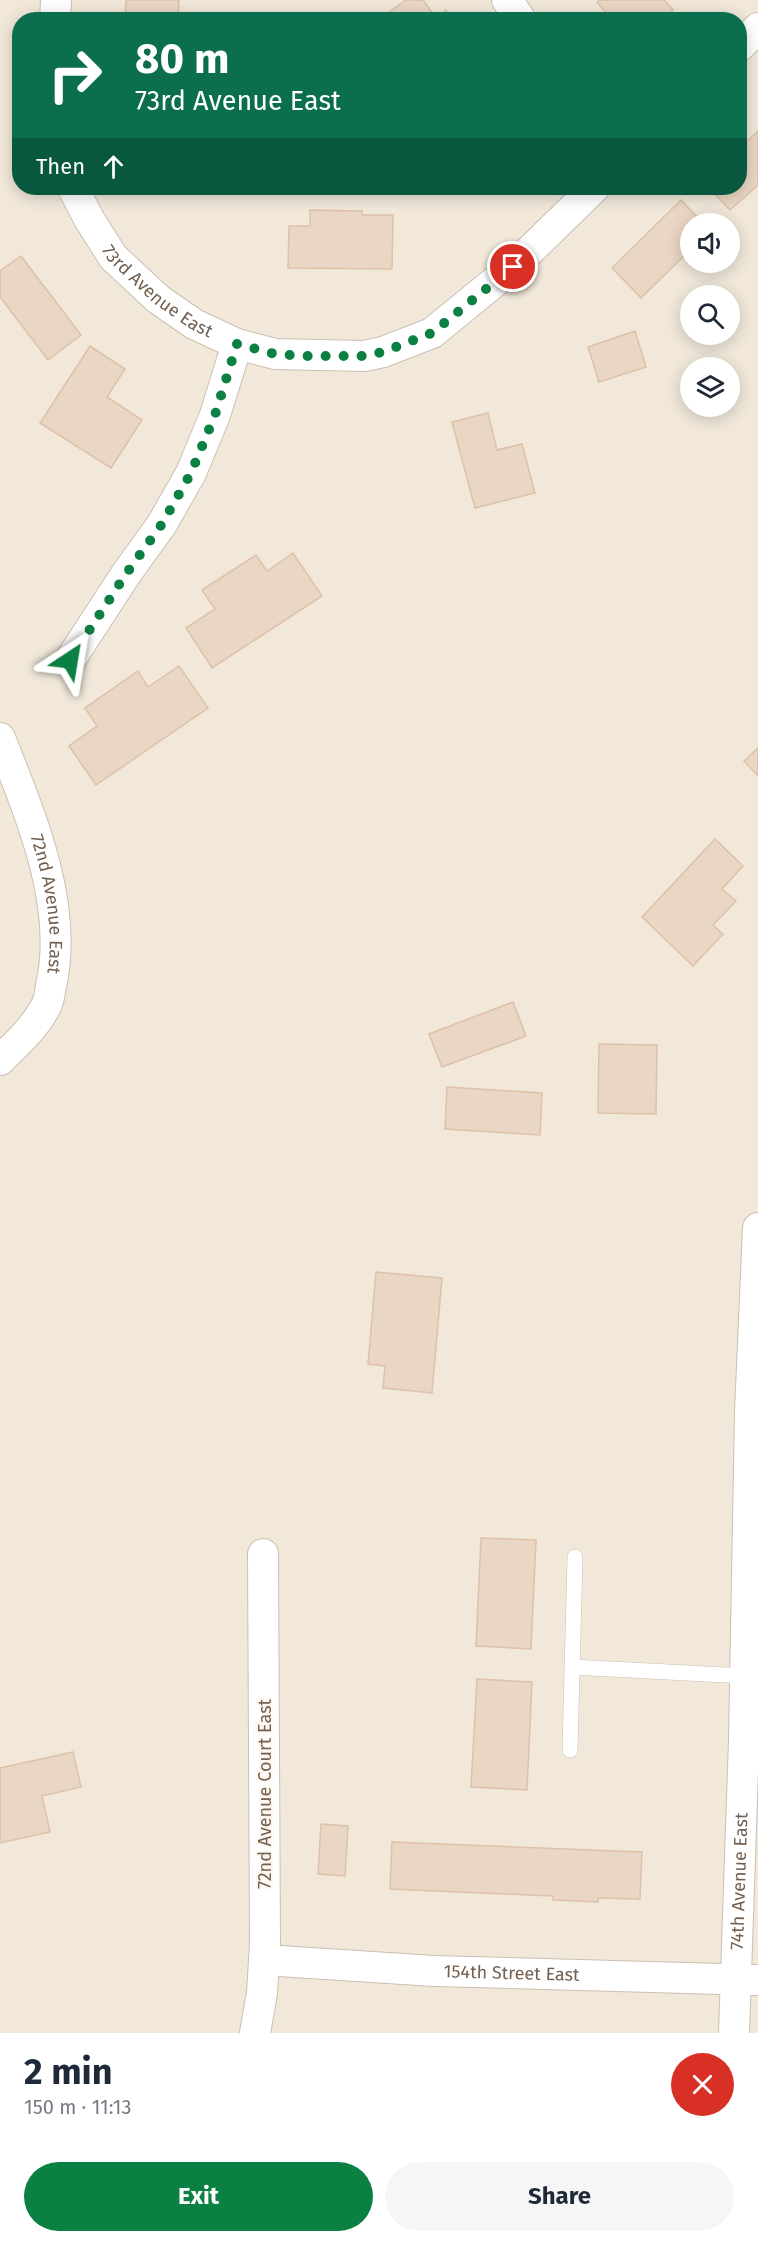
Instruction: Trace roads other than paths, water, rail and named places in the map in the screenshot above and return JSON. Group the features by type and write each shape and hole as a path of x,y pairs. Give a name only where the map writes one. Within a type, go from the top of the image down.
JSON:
{"street":[{"path":"747,38 758,28"},
{"name":"73rd Avenue East","path":"77,195 89,219 114,258 158,299 194,324 237,344 275,354 364,356 383,352 432,333 513,267 587,195"},
{"path":"70,660 126,574 162,524 191,473 215,415 237,344"},
{"name":"72nd Avenue East","path":"0,738 30,815 50,888 56,960 48,1003 31,1028 0,1060"},
{"name":"74th Avenue East","path":"734,2033 747,1980 751,1741 745,1676 758,1228"},
{"name":"72nd Avenue Court East","path":"255,2033 262,1993 266,1944 263,1554"},
{"name":"154th Street East","path":"264,1960 435,1971 747,1980"}],"lane":[{"path":"570,1750 574,1557"},
{"path":"572,1667 745,1676"}]}
